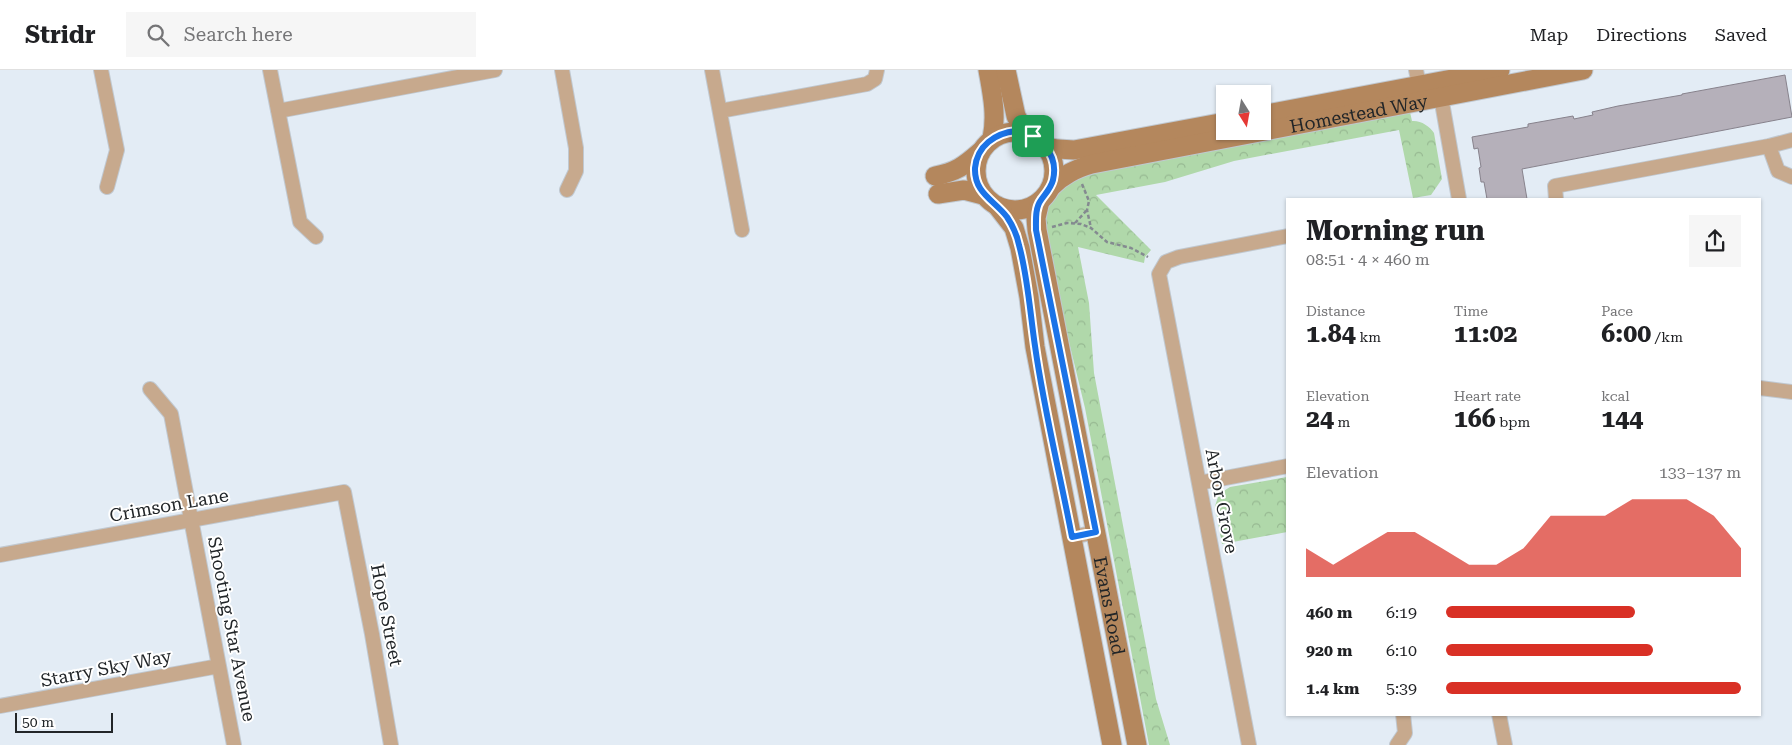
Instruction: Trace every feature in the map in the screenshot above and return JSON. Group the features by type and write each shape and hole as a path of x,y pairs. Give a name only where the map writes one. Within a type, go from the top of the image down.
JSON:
{"street":[{"path":"101,70 117,150 107,187"},
{"path":"270,70 300,222 316,237"},
{"path":"278,111 495,70"},
{"path":"562,70 576,148 576,171 567,190"},
{"path":"712,70 742,230"},
{"path":"988,70 995,110 995,123 986,145 977,160 976,178 990,200"},
{"path":"1006,70 1016,116 1025,132"},
{"name":"Homestead Way","path":"1271,113 1418,78 1500,70"},
{"name":"Homestead Way","path":"1045,194 1070,172 1092,164 1583,70"},
{"path":"720,112 867,84 876,74"},
{"path":"1441,97 1458,74"},
{"path":"1418,78 1441,97 1459,198"},
{"path":"1046,147 1058,150 1074,150 1216,124"},
{"path":"1008,132 1025,132 1040,140 1046,147 1053,162 1054,171 1045,194 1032,206 1015,210 964,190 937,185 969,162 986,145 1008,132"},
{"path":"1556,198 1555,186 1769,146 1792,140"},
{"path":"1769,146 1778,171 1792,177"},
{"name":"Evans Road","path":"1045,194 1036,218 1036,230 1137,745"},
{"name":"Evans Road","path":"990,200 1014,228 1020,248 1029,297 1035,347 1112,745"},
{"name":"Arbor Grove","path":"1250,745 1159,274 1163,265 1171,259 1286,236"},
{"path":"1761,388 1792,392"},
{"name":"Shooting Star Avenue","path":"150,389 171,414 234,745"},
{"path":"1199,483 1286,466"},
{"name":"Crimson Lane","path":"0,555 344,492"},
{"name":"Hope Street","path":"344,492 372,634 391,745"},
{"path":"1072,537 1096,532"},
{"name":"Starry Sky Way","path":"0,706 218,666"},
{"path":"1399,743 1405,733 1403,716"},
{"path":"1499,716 1505,745"}],"path":[{"path":"1082,182 1089,201 1088,210 1091,228"},
{"path":"1052,227 1075,222 1088,210"},
{"path":"1075,222 1091,228 1106,242 1131,248 1148,256"}],"green space":[{"path":"1410,112 1412,121 1425,124 1434,133 1442,179 1431,195 1413,198 1399,130 1234,161 1165,182 1096,195 1151,250 1145,257 1144,263 1078,247 1089,303 1094,373 1156,699 1170,745 1149,745 1085,408 1054,280 1044,228 1047,204 1059,189 1089,173 1271,140 1271,138"},
{"path":"1286,477 1286,532 1222,544 1215,506 1219,494 1230,487"}],"building":[{"path":"1785,75 1792,117 1522,169 1527,198 1487,198 1484,182 1481,182 1478,148 1474,149 1472,137 1528,127 1528,124 1573,116 1574,119 1593,115 1592,112"}],"route":[{"path":"1016,131 1025,132 1033,136 1046,147 1051,154 1053,162 1053,179 1046,194 1040,201 1036,218 1036,230 1096,532 1072,537 1035,347 1029,297 1019,243 1014,228 979,187 975,169 980,152 992,138 1000,134 1016,131"}]}
